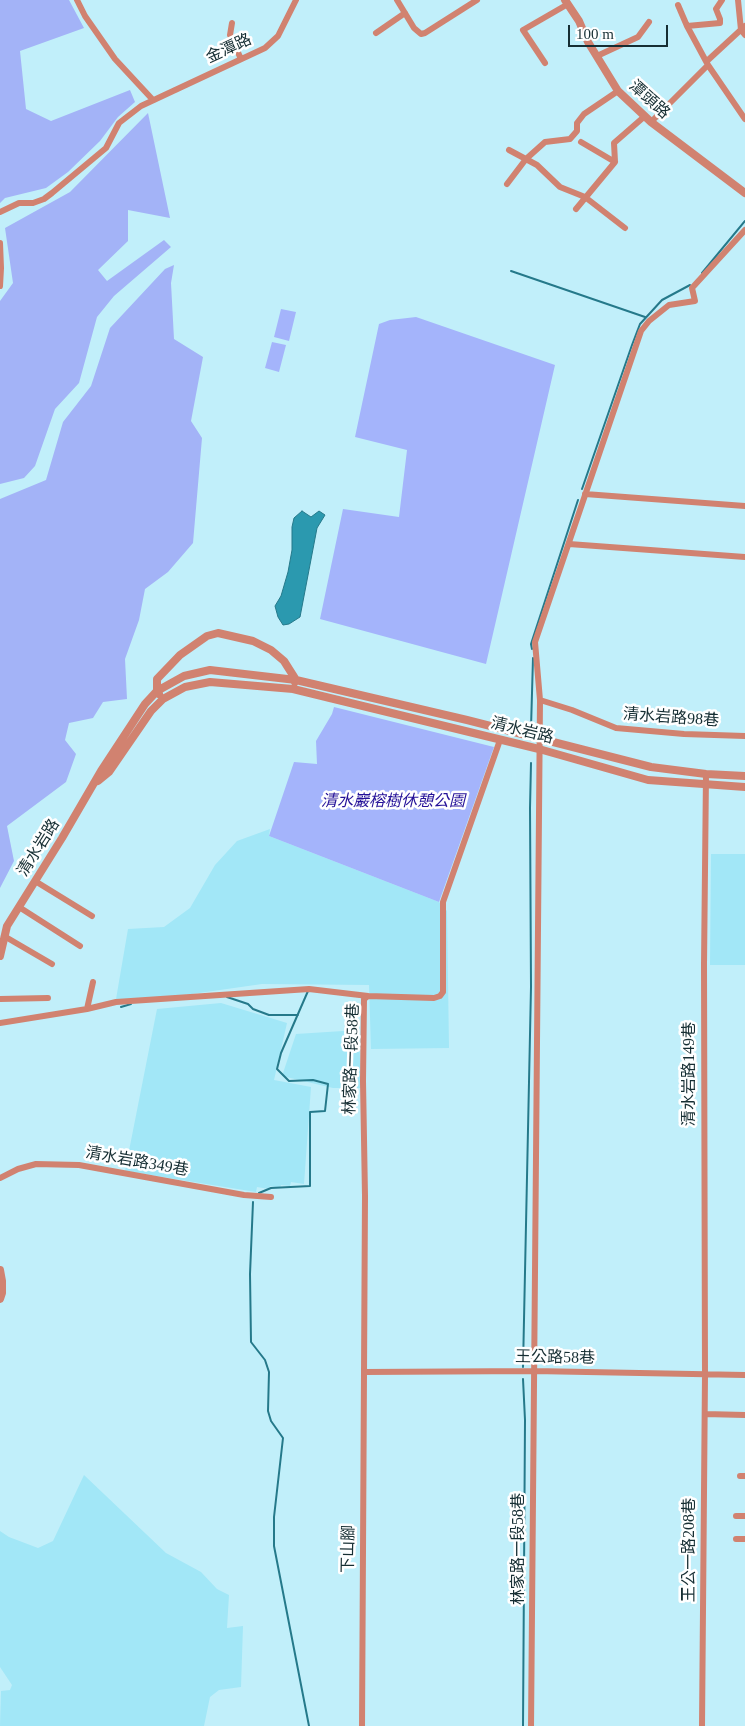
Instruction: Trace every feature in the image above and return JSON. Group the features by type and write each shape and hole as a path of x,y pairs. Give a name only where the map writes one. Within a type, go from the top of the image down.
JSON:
{"street":[{"path":"77,0 85,16 115,59 152,100"},
{"name":"金潭路","path":"0,212 19,203 33,203 44,199 106,148 119,123 142,106 272,43 278,36 296,0"},
{"path":"397,0 417,32 421,34 477,0"},
{"path":"686,26 720,24 720,18 716,9 722,0"},
{"path":"576,209 615,162 614,143 648,119 744,30 738,0"},
{"path":"545,63 523,30 567,2"},
{"name":"潭頭路","path":"567,2 579,21 596,56 618,91 648,119 745,194"},
{"path":"678,5 686,26 707,63 745,119"},
{"path":"376,32 405,13"},
{"path":"596,56 638,37 649,22"},
{"path":"232,23 230,35 241,59"},
{"path":"507,184 526,159 546,142 570,139 577,131 577,123 584,114 618,91"},
{"path":"580,142 615,162"},
{"path":"509,150 537,165 560,187 586,197 625,228"},
{"name":"林家路一段58巷","path":"531,1726 540,700 535,642 641,331 648,321 669,305 695,301 692,288 745,230"},
{"path":"0,243 2,268 0,286"},
{"path":"584,494 745,506"},
{"path":"569,544 745,557"},
{"name":"清水岩路","path":"157,692 157,679 180,655 207,636 218,633 253,641 271,650 284,661 296,680"},
{"name":"清水岩路","path":"0,956 6,926 144,704 157,692 184,676 210,670 296,680 539,738 651,767 706,774 745,776"},
{"path":"293,689 296,680"},
{"name":"清水岩路","path":"94,784 109,772 151,711 163,699 185,687 210,682 293,689 539,749 648,780 745,787"},
{"path":"157,692 163,699"},
{"name":"清水岩路98巷","path":"540,700 572,710 616,728 684,734 745,736"},
{"name":"林家路一段58巷","path":"364,1372 364,999 368,996 434,998 440,996 443,992 443,902 500,740"},
{"name":"清水岩路149巷","path":"705,1375 704,965 706,774"},
{"path":"35,881 92,916"},
{"path":"18,907 80,946"},
{"path":"4,936 52,964"},
{"path":"87,1009 93,982"},
{"path":"0,1023 87,1009 116,1002 309,989 368,996"},
{"path":"0,999 48,998"},
{"name":"清水岩路349巷","path":"0,1178 18,1169 36,1164 79,1165 244,1195 271,1197"},
{"path":"0,1270 2,1281 0,1299"},
{"name":"王公路58巷","path":"364,1372 534,1371 745,1375"},
{"name":"下山腳","path":"362,1726 364,1372"},
{"name":"王公一路208巷","path":"702,1726 705,1375"},
{"path":"705,1414 745,1415"},
{"path":"736,1516 745,1516"},
{"path":"736,1539 745,1539"}],"shaded area":[{"path":"0,0 69,0 84,28 20,51 26,109 51,121 130,90 135,102 118,117 100,141 68,172 46,188 5,198 0,203"},
{"path":"148,113 170,218 128,210 128,241 98,270 107,281 164,240 171,247 114,296 97,317 79,383 55,409 35,466 24,478 0,484 0,301 13,283 5,228 70,192"},
{"path":"174,265 171,283 174,339 203,357 191,421 202,438 193,543 168,572 145,589 139,620 125,659 127,699 103,702 93,718 69,723 65,740 76,754 66,782 7,826 14,861 0,888 0,499 46,480 63,422 91,386 110,328 165,269"},
{"path":"302,511 311,517 319,511 325,515 317,528 300,617 289,624 283,625 278,617 275,606 281,596 288,572 292,550 294,518"},
{"path":"270,829 269,836 439,902 447,911 449,1048 371,1049 369,985 262,984 115,1005 128,929 164,927 190,908 215,865 237,841"},
{"path":"711,854 745,854 745,965 710,965"},
{"path":"221,1003 287,1023 274,1080 311,1087 304,1184 291,1182 290,1186 281,1185 280,1188 270,1186 269,1189 257,1187 256,1192 125,1171 157,1009"},
{"path":"359,1030 361,1088 333,1088 282,1076 296,1034"},
{"path":"84,1475 166,1553 201,1572 217,1589 229,1595 227,1628 243,1626 241,1687 219,1690 210,1697 204,1726 0,1726 1,1691 10,1690 12,1685 0,1667 0,1531 9,1537 38,1548 53,1541"}],"green space":[{"path":"281,309 296,312 289,341 274,337"},
{"path":"416,317 555,365 486,664 320,619 343,509 399,517 407,450 355,437 379,324 390,320"},
{"path":"272,342 286,345 279,372 265,368"},
{"name":"清水巖榕樹休憩公園","path":"334,707 494,747 439,902 269,836 294,762 317,764 316,741 332,714"}],"waterway":[{"path":"702,273 745,221"},
{"path":"511,271 645,317"},
{"path":"582,489 640,324 662,300 690,285"},
{"path":"532,649 531,644 578,500"},
{"path":"531,728 533,658"},
{"path":"523,1367 531,987 531,763"},
{"path":"259,1193 271,1188 310,1186 310,1112 325,1111 328,1084 313,1080 289,1081 277,1069 281,1053 308,991"},
{"path":"227,997 248,1004 253,1009 269,1015 298,1015"},
{"path":"121,1007 131,1004"},
{"path":"253,1202 250,1274 251,1342 265,1360 269,1372 268,1411 271,1421 283,1438 274,1517 274,1546 309,1726"},
{"path":"523,1379 525,1420 523,1726"}]}
